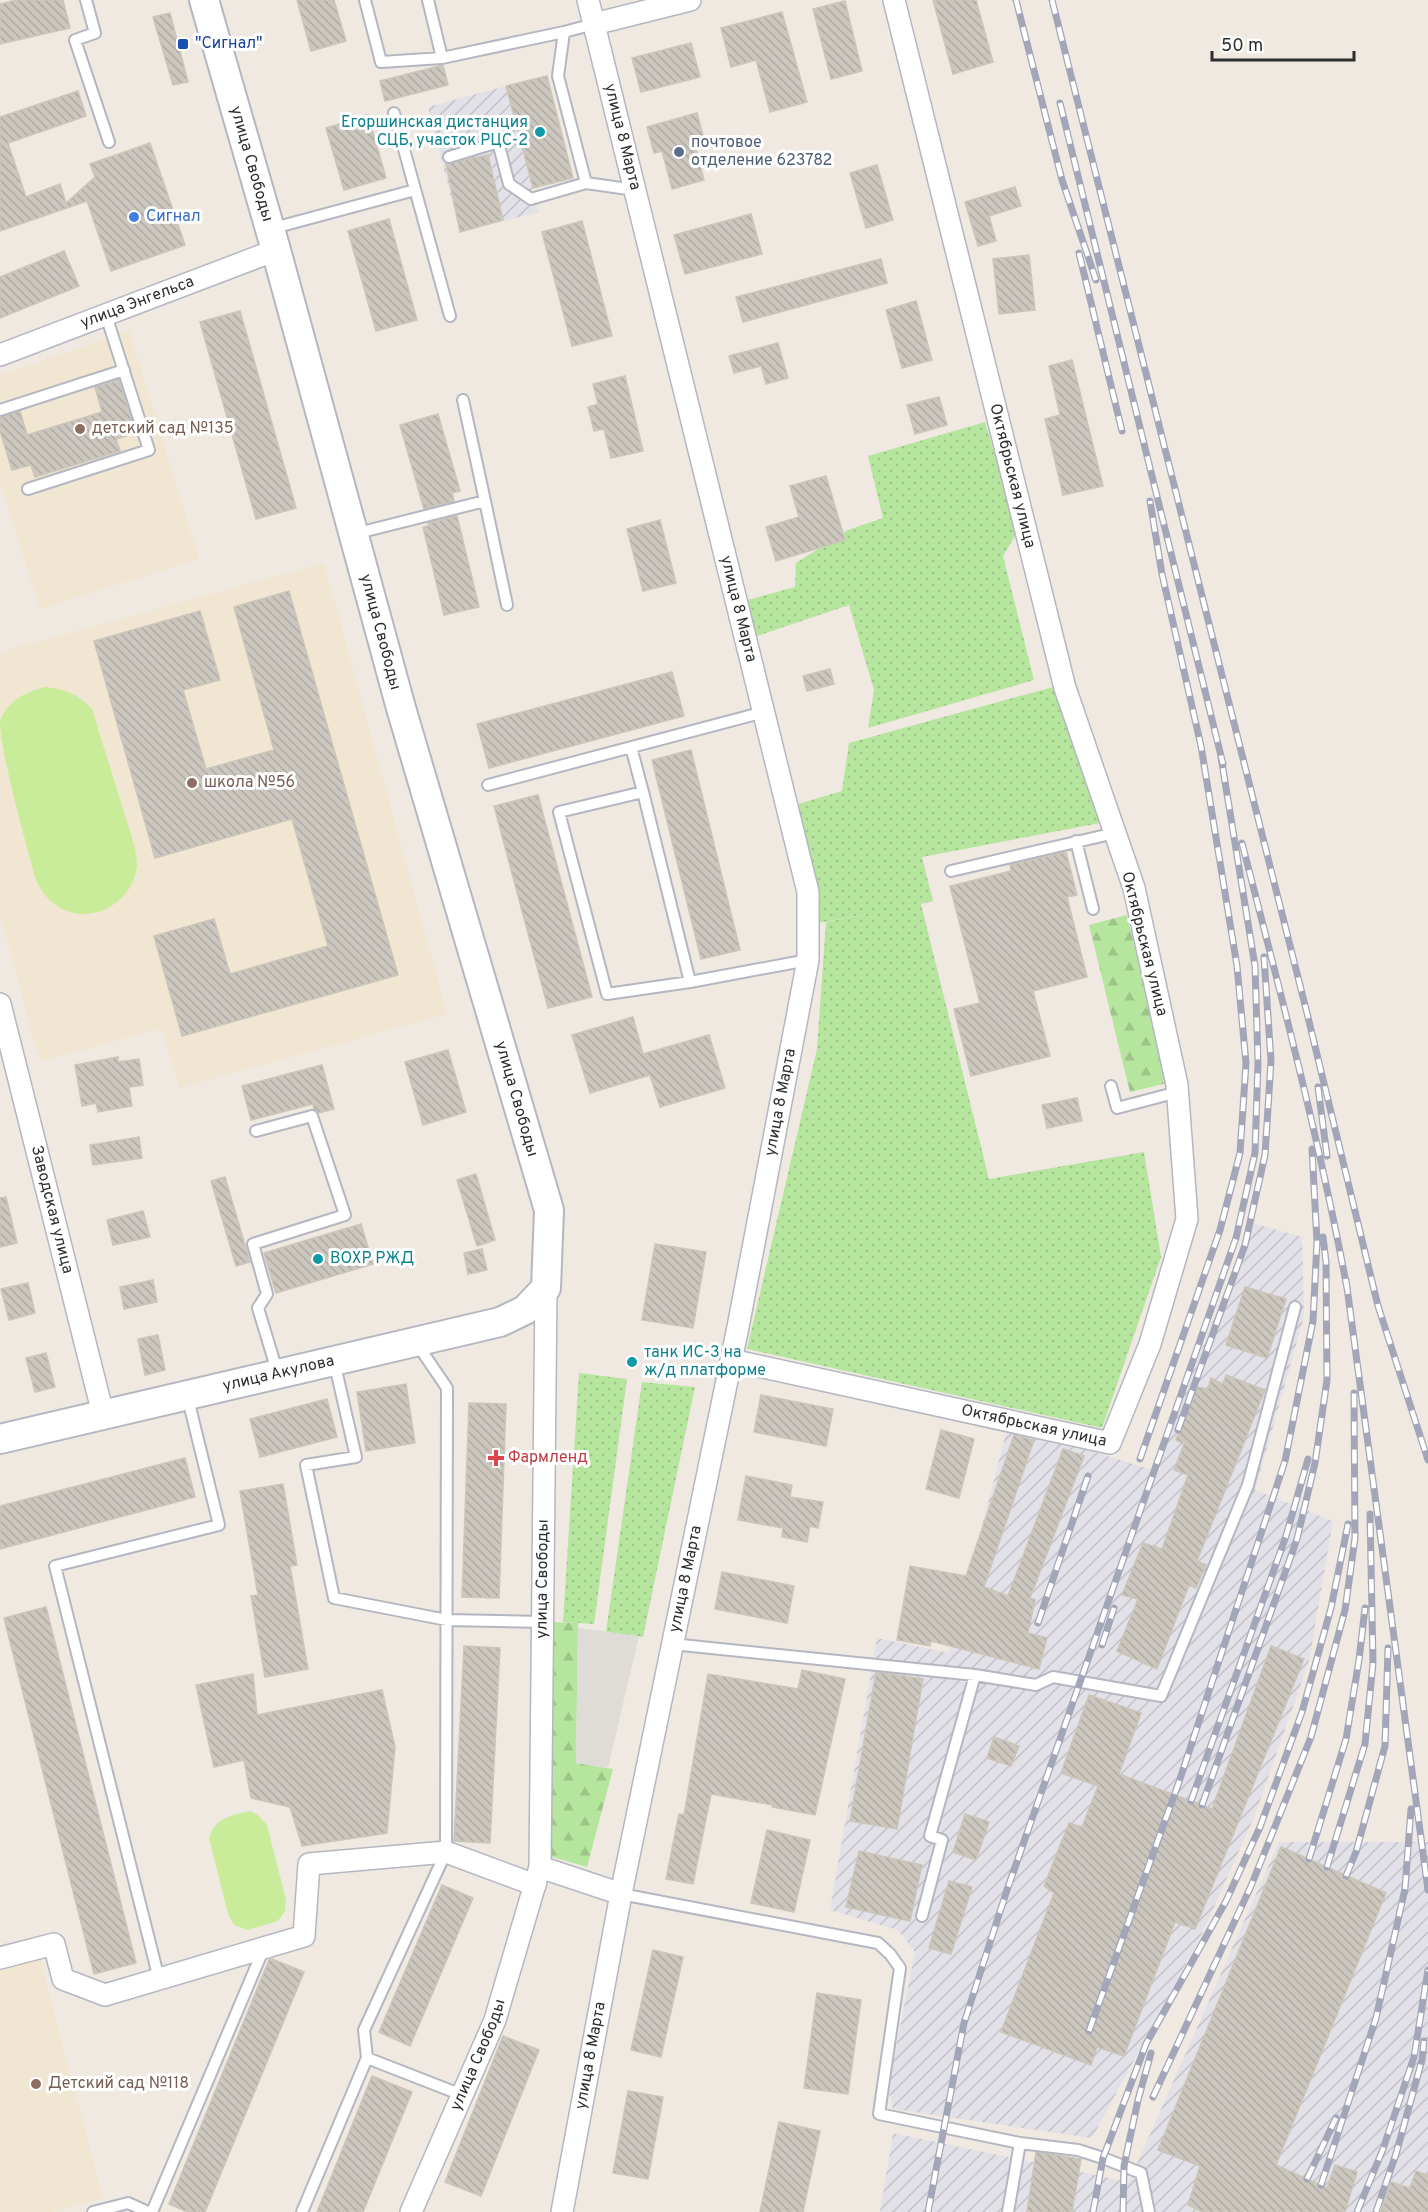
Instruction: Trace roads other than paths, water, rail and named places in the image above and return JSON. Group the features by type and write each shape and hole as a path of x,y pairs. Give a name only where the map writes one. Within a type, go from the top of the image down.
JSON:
{"street":[{"name":"улица Свободы","path":"204,0 273,239 401,708 549,1210 538,1876 495,2020 411,2212"},
{"name":"улица 8 Марта","path":"562,2212 621,1894 731,1360 807,960 808,892 588,0"},
{"path":"594,24 690,0"},
{"name":"Октябрьская улица","path":"731,1360 1110,1443 1150,1344 1187,1219 1178,1092 1134,888 1065,688 894,0"},
{"name":"улица Энгельса","path":"0,356 106,315 273,239"},
{"name":"Заводская улица","path":"0,1004 9,1076 103,1414"},
{"name":"улица Акулова","path":"0,1439 500,1322 525,1310 546,1288"},
{"path":"0,1958 54,1944 63,1979 105,1995 304,1936 309,1864 446,1852 538,1876 621,1894"}],"lane":[{"path":"86,0 95,33 75,40 109,142"},
{"path":"365,0 381,62 442,58 594,24"},
{"path":"428,0 442,58"},
{"path":"564,32 558,76 586,183"},
{"path":"394,113 450,316"},
{"path":"449,157 498,142 509,184 531,199 586,183 635,190"},
{"path":"273,239 415,190"},
{"path":"28,489 148,450 106,315"},
{"path":"0,410 124,370"},
{"path":"463,400 507,605"},
{"path":"353,534 485,501"},
{"path":"488,785 764,712"},
{"path":"631,747 690,982"},
{"path":"643,792 559,812 607,994 690,982 807,960"},
{"path":"951,871 1114,833"},
{"path":"1076,842 1093,909"},
{"path":"1111,1086 1117,1108 1178,1092"},
{"path":"256,1131 312,1116 345,1215 253,1244 267,1294 258,1308 278,1374"},
{"path":"672,1644 975,1675 1036,1685 1053,1677 1161,1696 1248,1485 1295,1307"},
{"path":"302,2212 367,2058 364,2030 446,1852 447,1388 416,1342"},
{"path":"334,1361 356,1457 306,1466 334,1598 447,1620 543,1622"},
{"path":"159,1979 55,1566 219,1525 187,1395"},
{"path":"922,1916 942,1840 930,1836 975,1675"},
{"path":"621,1894 878,1943 900,1968 879,2114 1020,2143 1078,2150 1141,2173 1149,2212"},
{"path":"93,2212 128,2203 150,2212 264,1948"},
{"path":"367,2058 462,2095"},
{"path":"1008,2212 1020,2143"}],"railway":[{"path":"1016,0 1062,180 1096,280"},
{"path":"1052,0 1306,1009 1378,1306 1428,1460"},
{"path":"1060,103 1223,764"},
{"path":"1079,253 1122,431"},
{"path":"1140,1459 1220,1230 1240,1153 1246,1063 1237,966 1201,746 1162,574 1150,501"},
{"path":"928,2212 964,2023 1007,1890 1236,1238 1255,1153 1258,1062 1255,966 1221,757"},
{"path":"1242,843 1285,1009 1347,1288"},
{"path":"1178,1430 1245,1245 1265,1155 1271,1061 1264,957"},
{"path":"1318,1087 1327,1156"},
{"path":"1089,2031 1179,1782 1285,1461 1313,1321 1317,1242 1312,1149"},
{"path":"1202,1805 1297,1539 1315,1463 1327,1380 1326,1262 1323,1237"},
{"path":"1346,1280 1428,1890"},
{"path":"1153,2097 1251,1886 1311,1737 1345,1610 1355,1538 1354,1393"},
{"path":"1191,1801 1286,1536 1308,1459"},
{"path":"1038,1623 1088,1476"},
{"path":"1327,1867 1365,1744 1373,1663 1370,1514"},
{"path":"1093,2212 1103,2158 1146,2044 1226,1901 1260,1827 1302,1712 1331,1608 1348,1524"},
{"path":"1102,1645 1114,1608"},
{"path":"1309,1859 1346,1739 1365,1608"},
{"path":"1346,1876 1356,1852 1385,1746 1388,1648"},
{"path":"1321,2185 1376,2018 1405,1889 1411,1809"},
{"path":"1357,2212 1383,2149 1414,2057 1428,1970"},
{"path":"1376,2212 1396,2154 1422,2060 1424,2041"},
{"path":"1123,2212 1124,2166 1151,2053"},
{"path":"1307,2179 1336,2118"}],"place":[{"name":"\"Сигнал\"","path":"183,44"},
{"name":"Егоршинская дистанция СЦБ, участок РЦС-2","path":"540,132"},
{"name":"почтовое отделение 623782","path":"679,152"},
{"name":"Сигнал","path":"134,217"},
{"name":"детский сад №135","path":"80,429"},
{"name":"школа №56","path":"192,783"},
{"name":"ВОХР РЖД","path":"318,1259"},
{"name":"танк ИС-3 на ж/д платформе","path":"632,1362"},
{"name":"Фармленд","path":"496,1458"},
{"name":"Детский сад №118","path":"36,2084"}]}
